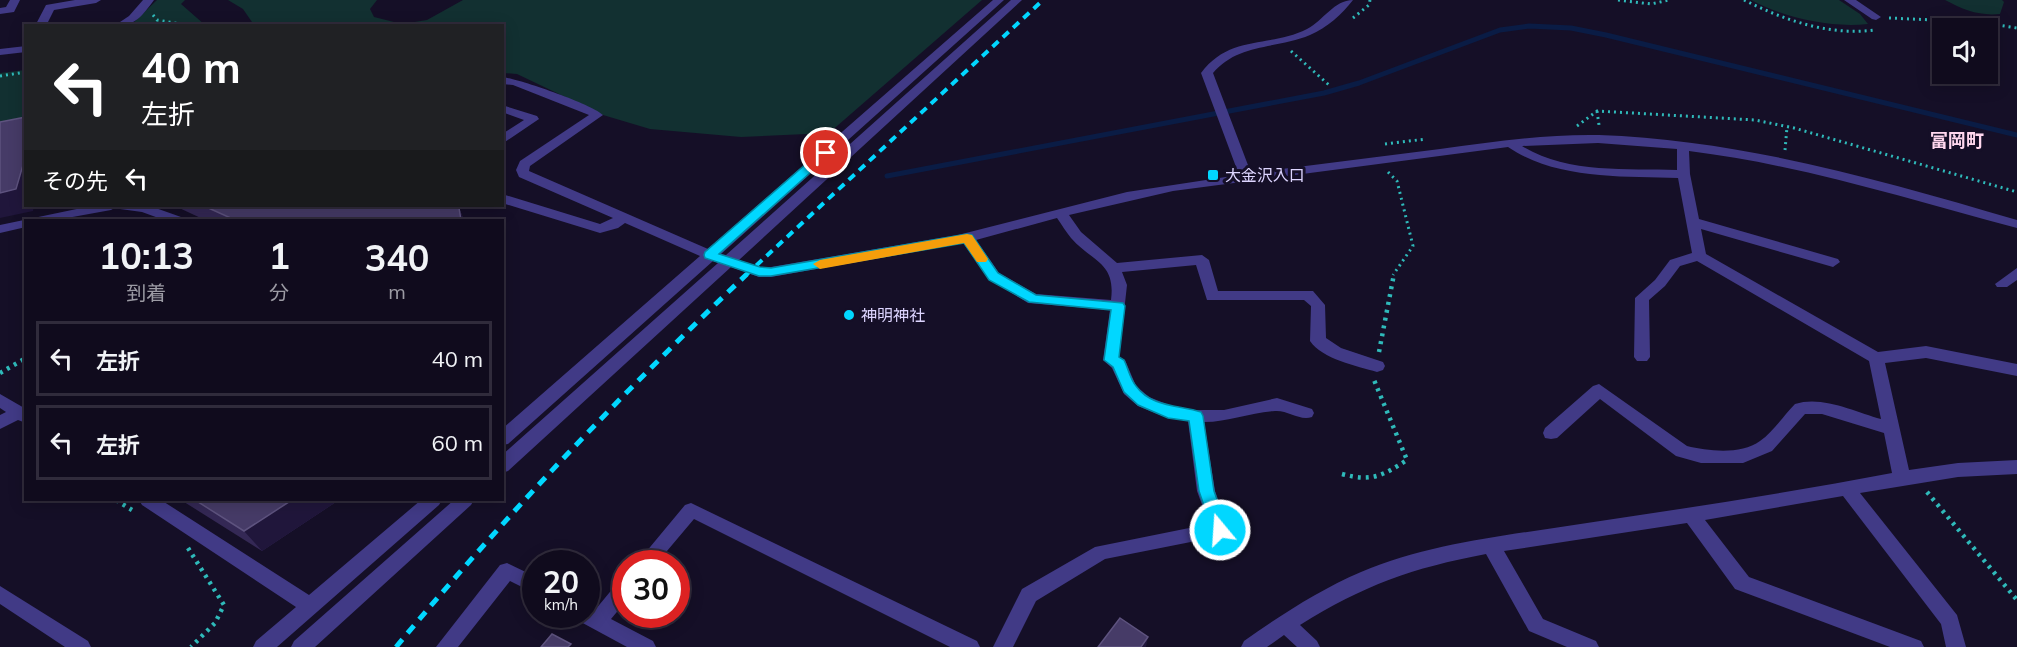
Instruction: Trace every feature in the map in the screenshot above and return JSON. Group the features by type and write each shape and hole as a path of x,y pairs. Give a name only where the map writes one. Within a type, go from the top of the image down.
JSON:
{"street":[{"path":"0,11 10,10 15,0"},
{"path":"40,24 50,7 96,0"},
{"path":"122,24 133,18 149,0"},
{"path":"504,437 999,0"},
{"path":"504,464 1017,0"},
{"path":"1246,177 1207,73 1215,60 1245,47 1307,33 1348,0"},
{"path":"1849,0 1876,17"},
{"path":"0,52 24,48"},
{"path":"504,80 525,84 538,92 576,103 597,115 525,164 522,170 524,174 710,255 759,272 771,272 967,238 1127,196 1246,177 1556,139 1601,138 1683,147 1784,163 1886,187 2017,224"},
{"path":"504,109 533,119 504,139"},
{"path":"1510,143 1538,159 1566,165 1598,170 1684,174"},
{"path":"1683,147 1684,174 1699,256"},
{"path":"504,199 600,229 613,225 624,217"},
{"path":"39,219 104,207"},
{"path":"134,207 144,208 173,219"},
{"path":"1061,214 1076,235 1109,262 1113,268 1120,285 1111,360 1119,364 1129,388 1143,401 1168,412 1195,416 1224,416 1277,404 1306,413"},
{"path":"1693,222 1833,262"},
{"path":"0,229 24,223"},
{"path":"967,238 994,276 1033,299 1118,306"},
{"path":"1642,357 1642,298 1660,284 1675,263 1699,256 1876,358 1926,352 2017,370"},
{"path":"1113,268 1202,260 1212,296 1308,295 1318,305 1318,341 1336,352 1377,366"},
{"path":"2002,284 2017,273"},
{"path":"1876,358 1902,478"},
{"path":"1551,433 1599,390 1682,451 1701,456 1743,456 1766,446 1801,408 1822,408 1890,429"},
{"path":"0,400 22,415"},
{"path":"0,423 22,415"},
{"path":"1003,647 1029,595 1101,552 1220,530 1206,491 1195,416"},
{"path":"1251,647 1326,599 1370,578 1410,565 1491,546 1848,490 1902,478 1980,467 2017,467"},
{"path":"1848,490 1950,621 1956,647"},
{"path":"262,647 432,501"},
{"path":"301,647 464,501"},
{"path":"144,508 310,606"},
{"path":"657,550 691,510 970,647"},
{"path":"1690,515 1742,583 1914,647"},
{"path":"1491,546 1536,626 1588,647"},
{"path":"446,647 507,571 522,579"},
{"path":"0,594 81,647"},
{"path":"600,610 612,599"},
{"path":"600,623 646,647"},
{"path":"1286,623 1310,647"}],"path":[{"path":"1345,24 1370,5 1370,0"},
{"path":"1618,0 1664,3 1669,0"},
{"path":"156,10 153,16 157,20 181,24"},
{"path":"1298,46 1287,47 1329,85"},
{"path":"0,76 24,72"},
{"path":"1784,163 1787,126"},
{"path":"1341,474 1362,480 1383,476 1407,460 1374,380 1393,275 1413,246 1397,182 1378,161"},
{"path":"0,373 24,359"},
{"path":"1925,490 2017,600"},
{"path":"121,501 144,508"},
{"path":"178,541 188,548 224,605 221,617 216,624 190,647"}],"green space":[{"path":"157,0 185,0 181,4 204,24 132,24"},
{"path":"228,0 377,0 370,9 374,17 402,24 253,24 243,9"},
{"path":"463,0 982,0 829,133 741,137 650,129 603,115 517,74 504,73 504,24 402,24 427,20"},
{"path":"1751,0 1839,0 1860,14 1868,24 1823,23 1793,17"},
{"path":"1945,0 2002,0 2004,2 2000,14 1985,14 1972,12"},
{"path":"24,70 24,128 0,132 0,73"}],"building":[{"path":"24,117 24,162 16,189 0,193 0,122"},
{"path":"206,207 456,207 459,208 461,219 233,219"},
{"path":"197,501 290,501 244,531"},
{"path":"1120,618 1148,637 1141,647 1098,647"},
{"path":"552,634 571,644 568,647 541,647"}],"waterway":[{"path":"887,176 1324,93 1359,83 1500,30 1529,26 1571,28 1606,35 2017,135"}],"railway":[{"path":"746,275 1043,0"},
{"path":"396,647 566,455 747,274"}],"slow traffic":[{"path":"820,264 967,238 982,259"}],"place":[{"name":"大金沢入口","path":"1213,175"},
{"name":"神明神社","path":"849,315"}],"district":[{"name":"富岡町","path":"1957,140"}],"route":[{"path":"826,153 710,255 759,272 771,272 967,238 994,276 1033,299 1118,306 1111,360 1119,364 1129,388 1143,401 1168,412 1195,416 1206,491 1220,530"}]}
